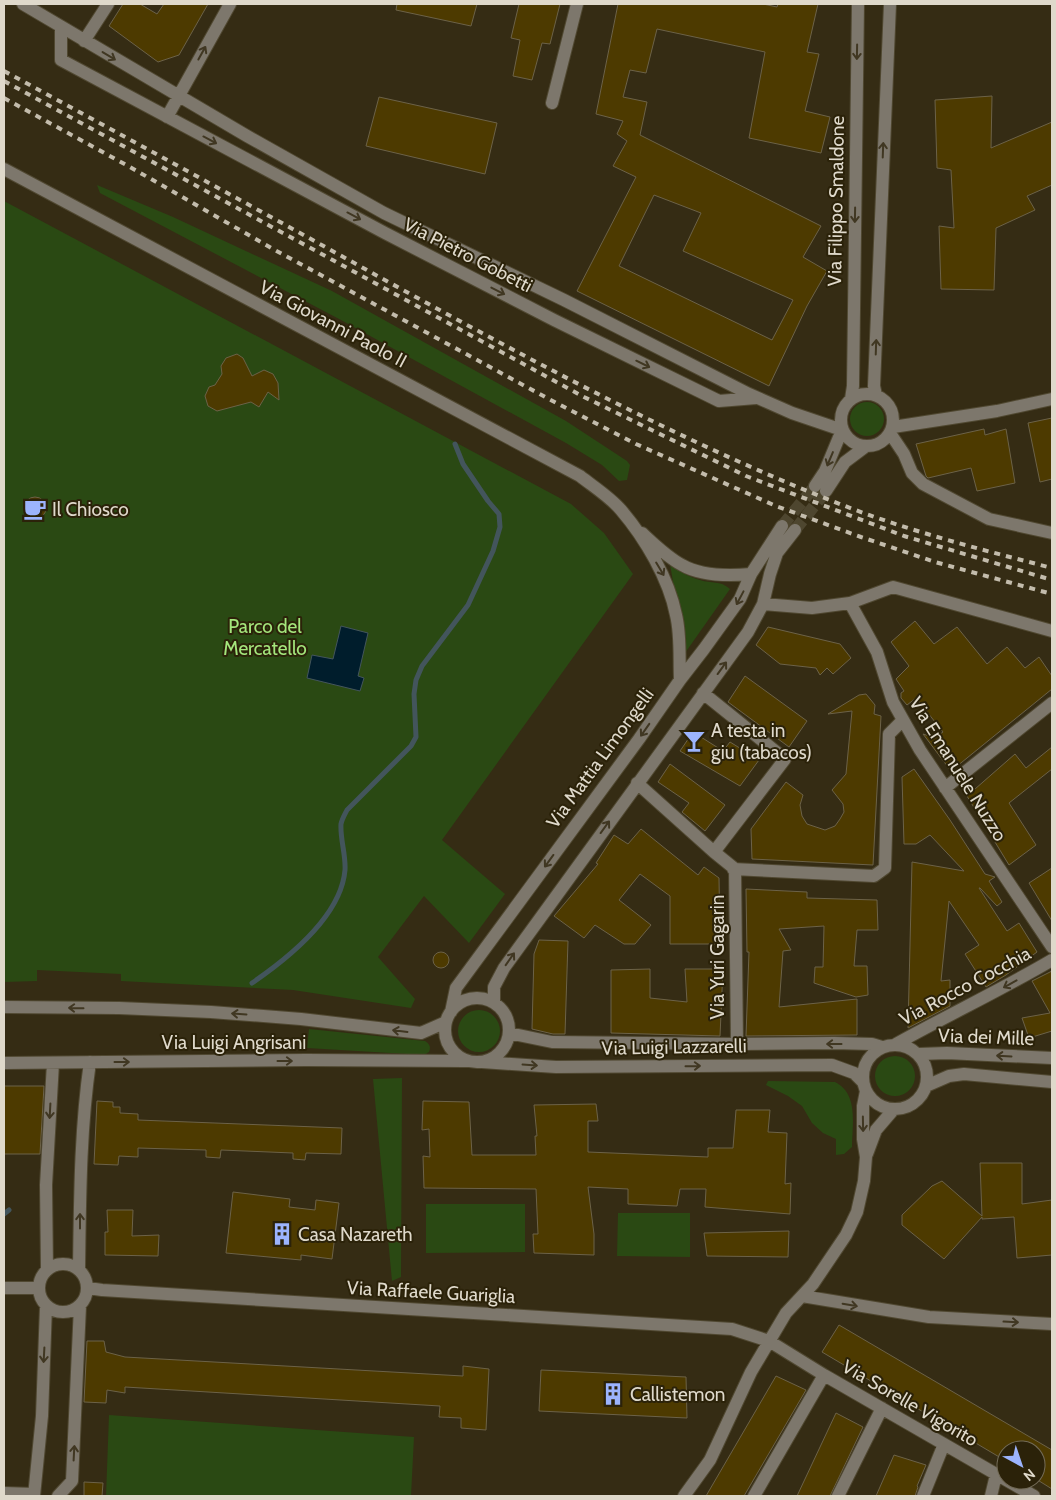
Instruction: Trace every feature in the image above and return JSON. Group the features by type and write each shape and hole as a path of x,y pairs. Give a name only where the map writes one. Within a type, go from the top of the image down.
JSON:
{"street":[{"name":"Via Pietro Gobetti","path":"23,4 247,136 384,213 759,398 792,413 842,430"},
{"path":"84,41 108,4"},
{"path":"167,117 230,4"},
{"path":"552,103 576,4"},
{"name":"Via Filippo Smaldone","path":"851,399 853,386 858,4"},
{"path":"876,395 874,386 890,4"},
{"name":"Via Pietro Gobetti","path":"61,27 61,60 167,117 562,324 719,401 759,398"},
{"name":"Via Giovanni Paolo II","path":"4,169 580,476 604,494 621,509 664,575 673,600 679,631 680,680"},
{"path":"335,206 342,190"},
{"path":"562,324 571,304"},
{"path":"1052,399 892,430 883,441 874,446 865,447 852,443 842,430 840,422 841,413 851,399 858,395 876,395 888,405 893,419 892,430 912,473 923,484 989,519 1052,533"},
{"path":"842,430 820,488 845,462 865,447"},
{"name":"Via Mattia Limongelli","path":"449,1017 456,988 740,600 751,574 782,526"},
{"name":"Via Giovanni Paolo II","path":"634,527 682,565 700,571 728,575 751,574"},
{"path":"494,1003 494,987 504,968 748,632 763,604 777,553 795,530"},
{"path":"763,604 812,608 850,603 893,587 1052,631"},
{"name":"Via Emanuele Nuzzo","path":"850,603 877,652 893,702 920,750 1052,947"},
{"path":"703,693 785,759 714,852"},
{"path":"945,788 1052,703"},
{"path":"637,783 734,869 874,876 885,868 889,734 903,720"},
{"name":"Via Yuri Gagarin","path":"734,869 737,1044"},
{"name":"Via Rocco Cocchia","path":"896,1044 920,1030 980,1001 1052,960"},
{"path":"476,998 494,1003 506,1016 509,1033 503,1049 490,1060 482,1062 465,1061 452,1050 447,1040 445,1031 449,1017 458,1005 467,1000 476,998"},
{"name":"Via Luigi Angrisani","path":"4,1007 119,1008 212,1012 301,1019 422,1033 449,1017"},
{"name":"Via Luigi Lazzarelli","path":"509,1033 552,1042 834,1043 872,1044 882,1047"},
{"path":"684,1496 710,1460 751,1372 769,1341 786,1314 812,1284 846,1235 857,1212 864,1181 866,1157 863,1139 865,1086 863,1071 867,1061 882,1047 896,1044 904,1045 919,1054 927,1069 926,1086 922,1096 905,1108 894,1109 878,1104 865,1086"},
{"name":"Via dei Mille","path":"919,1054 947,1053 1052,1058"},
{"name":"Via Luigi Angrisani","path":"4,1063 465,1061"},
{"path":"48,1270 46,1185 53,1062"},
{"path":"79,1270 80,1186 90,1062"},
{"name":"Via Luigi Lazzarelli","path":"482,1062 556,1067 832,1065 854,1073 865,1086"},
{"name":"Via dei Mille","path":"926,1086 949,1076 964,1074 1052,1082"},
{"path":"866,1157 876,1130 894,1109"},
{"path":"58,1496 72,1480 80,1306 88,1288 86,1280 79,1270 69,1264 53,1266 41,1276 39,1288 42,1300 46,1306 61,1312 69,1312 80,1306"},
{"path":"4,1288 39,1288"},
{"name":"Via Raffaele Guariglia","path":"88,1288 341,1306 732,1329 769,1341"},
{"path":"802,1296 929,1317 1052,1324"},
{"path":"4,1493 34,1495 42,1416 46,1306"},
{"name":"Via Sorelle Vigorito","path":"769,1341 996,1475"},
{"path":"754,1496 824,1375"},
{"path":"838,1496 882,1408"},
{"path":"923,1496 944,1444"},
{"path":"991,1496 996,1475"}],"green space":[{"path":"97,185 173,217 332,291 566,421 627,461 630,465 627,480 619,481 602,465 566,443 341,320 100,193"},
{"name":"Parco del Mercatello","path":"4,201 571,504 604,533 633,574 442,840 505,894 469,943 424,896 378,957 415,999 411,1008 293,990 121,981 121,974 37,970 37,981 4,982"},
{"path":"867,402 874,403 879,407 883,412 883,426 879,431 874,435 867,436 860,435 855,431 851,426 850,419 851,412 855,407 860,403"},
{"path":"670,564 692,577 719,583 730,589 685,653"},
{"path":"479,1010 494,1016 500,1031 494,1046 479,1052 464,1046 458,1031 464,1016"},
{"path":"309,1029 425,1041 429,1044 430,1049 424,1055 307,1048"},
{"path":"899,1056 906,1059 912,1065 915,1076 914,1084 906,1093 899,1096 891,1096 884,1093 876,1084 875,1072 878,1065 887,1057"},
{"path":"402,1078 401,1277 392,1281 373,1079"},
{"path":"768,1081 835,1082 843,1087 848,1094 853,1111 852,1147 844,1154 836,1155 836,1139 823,1133 812,1123 802,1106 788,1096 766,1085"},
{"path":"426,1204 525,1204 525,1252 426,1253"},
{"path":"618,1213 690,1213 690,1257 617,1256"},
{"path":"109,1415 414,1437 411,1496 106,1496"}],"water":[{"path":"341,626 368,633 358,676 364,678 360,691 307,678 312,655 333,659"}],"building":[{"path":"123,4 140,4 157,14 164,4 208,4 179,55 158,62 109,26"},
{"path":"397,4 477,4 471,26 396,10"},
{"path":"519,4 560,4 550,44 542,43 532,80 513,76 520,40 511,38"},
{"path":"618,4 763,4 777,7 778,4 818,4 807,52 819,54 805,111 830,117 821,153 749,138 765,52 657,29 646,73 630,70 623,97 647,102 640,135 821,226 803,257 827,271 807,306 769,386 577,291 636,177 613,166 627,141 617,134 623,121 596,114","holes":["654,195 701,213 683,251 793,300 772,340 619,266"]},
{"path":"992,96 991,148 1052,122 1052,185 1027,196 1035,210 996,228 994,290 941,289 939,226 954,228 951,170 937,168 935,100"},
{"path":"379,97 497,123 485,174 366,146"},
{"path":"237,354 243,358 252,376 264,370 273,374 278,383 279,400 268,392 259,407 251,402 217,411 208,406 205,396 209,387 215,385 222,374 221,366 226,358"},
{"path":"1052,418 1052,479 1040,482 1028,423"},
{"path":"984,429 985,435 1006,429 1015,483 977,491 971,468 928,478 926,476 916,444"},
{"name":"Il Chiosco","path":"31,497 39,497 46,504 46,512 39,519 31,519 24,512 24,504"},
{"path":"915,621 934,644 957,627 987,664 1007,647 1025,668 1039,657 1052,676 1052,689 951,771 923,734 935,738 943,732 916,698 907,705 901,698 901,693 904,691 896,679 909,666 891,642"},
{"path":"768,627 840,644 851,658 833,674 827,668 820,675 816,668 780,664 756,645"},
{"path":"745,676 807,721 789,747 728,702"},
{"path":"866,694 875,705 874,714 881,716 873,865 752,859 751,829 786,782 803,795 800,805 802,816 807,824 825,830 835,826 840,819 844,812 843,804 832,790 846,774 852,711 828,714 859,695"},
{"path":"693,732 723,751 730,742 759,760 740,786 680,751"},
{"path":"1052,747 1052,769 1009,803 1036,845 1009,865 967,796 1015,754 1026,768"},
{"path":"670,764 725,805 705,831 682,812 689,803 658,782"},
{"path":"914,769 985,874 995,877 989,881 1002,902 997,906 979,888 1007,931 1019,923 1037,952 986,987 965,954 979,945 949,901 941,981 950,980 950,1006 908,1028 912,862 964,871 930,835 916,844 904,844 902,777"},
{"path":"641,829 698,875 704,867 719,878 720,944 670,944 670,896 640,874 619,900 651,925 635,944 624,944 595,925 584,938 554,916 598,864 596,863 614,835 628,844"},
{"path":"1052,868 1052,921 1029,883"},
{"path":"746,889 807,892 807,898 877,900 878,930 857,930 854,966 867,966 868,995 856,997 814,983 815,967 823,967 824,926 779,929 791,950 783,951 779,1007 857,999 857,1035 746,1036 749,952 747,952"},
{"path":"539,940 568,941 565,1034 553,1034 532,1029 534,954"},
{"path":"441,952 447,954 449,960 447,966 441,968 435,966 433,960 435,954"},
{"path":"650,969 650,998 687,1002 685,969 723,969 720,1036 611,1033 611,970"},
{"path":"1052,971 1052,1031 1029,1038 1022,1018 1050,1013 1032,981"},
{"path":"4,1086 44,1086 40,1154 4,1154"},
{"path":"97,1101 113,1102 113,1107 120,1107 120,1113 138,1114 138,1120 342,1128 341,1154 306,1153 305,1160 293,1159 293,1153 221,1150 220,1158 206,1157 206,1150 138,1148 138,1157 119,1156 118,1165 94,1164"},
{"path":"423,1101 469,1102 472,1155 536,1155 535,1136 537,1136 534,1105 596,1104 598,1121 588,1121 588,1152 708,1157 708,1148 733,1148 736,1110 770,1110 768,1132 787,1133 785,1184 791,1183 790,1214 705,1207 706,1189 680,1189 677,1206 628,1204 628,1189 588,1187 594,1234 594,1255 534,1253 533,1234 538,1234 536,1189 424,1188 423,1156 430,1157 429,1129 422,1130"},
{"path":"980,1163 1022,1163 1022,1204 1052,1200 1052,1255 1017,1258 1014,1217 982,1219 982,1217 944,1259 902,1225 902,1215 932,1186 942,1181 982,1216"},
{"name":"Casa Nazareth","path":"233,1192 290,1199 289,1207 315,1210 316,1200 339,1203 332,1259 301,1255 301,1260 226,1253"},
{"path":"107,1210 133,1210 132,1236 159,1235 158,1256 105,1255 105,1232 108,1232"},
{"path":"789,1231 788,1257 707,1256 704,1233"},
{"path":"839,1325 1035,1440 996,1440 996,1455 822,1352"},
{"path":"87,1341 104,1341 106,1352 125,1357 463,1376 463,1366 489,1369 486,1430 461,1428 461,1418 439,1417 440,1406 125,1387 125,1393 107,1390 106,1403 84,1402"},
{"name":"Callistemon","path":"541,1370 686,1377 687,1418 539,1411"},
{"path":"776,1376 806,1390 744,1496 706,1496"},
{"path":"836,1413 863,1427 830,1496 797,1496"},
{"path":"1046,1446 1052,1450 1052,1489 1046,1485"},
{"path":"894,1455 926,1465 915,1496 876,1496"},
{"path":"84,1482 103,1483 102,1496 84,1496"}],"waterway":[{"path":"252,983 296,949 323,920 334,904 345,870 341,830 343,818 347,810 411,746 416,737 414,694 416,680 422,666 468,605 493,551 500,527 499,514 463,464 455,444"},
{"path":"4,1214 9,1210"}],"tunnel":[{"path":"782,526 815,486"},
{"path":"795,530 826,491"}],"railway":[{"path":"4,71 496,341 668,429 785,482 845,506 948,540 1052,568"},
{"path":"4,81 584,397 746,476 904,536 1052,580"},
{"path":"4,98 130,167 273,249 547,398 636,444 776,506 861,537 935,562 1052,594"}],"place":[{"name":"Il Chiosco","path":"35,509"},
{"name":"A testa in giu (tabacos)","path":"694,741"},
{"name":"Casa Nazareth","path":"282,1234"},
{"name":"Callistemon","path":"613,1394"}]}
